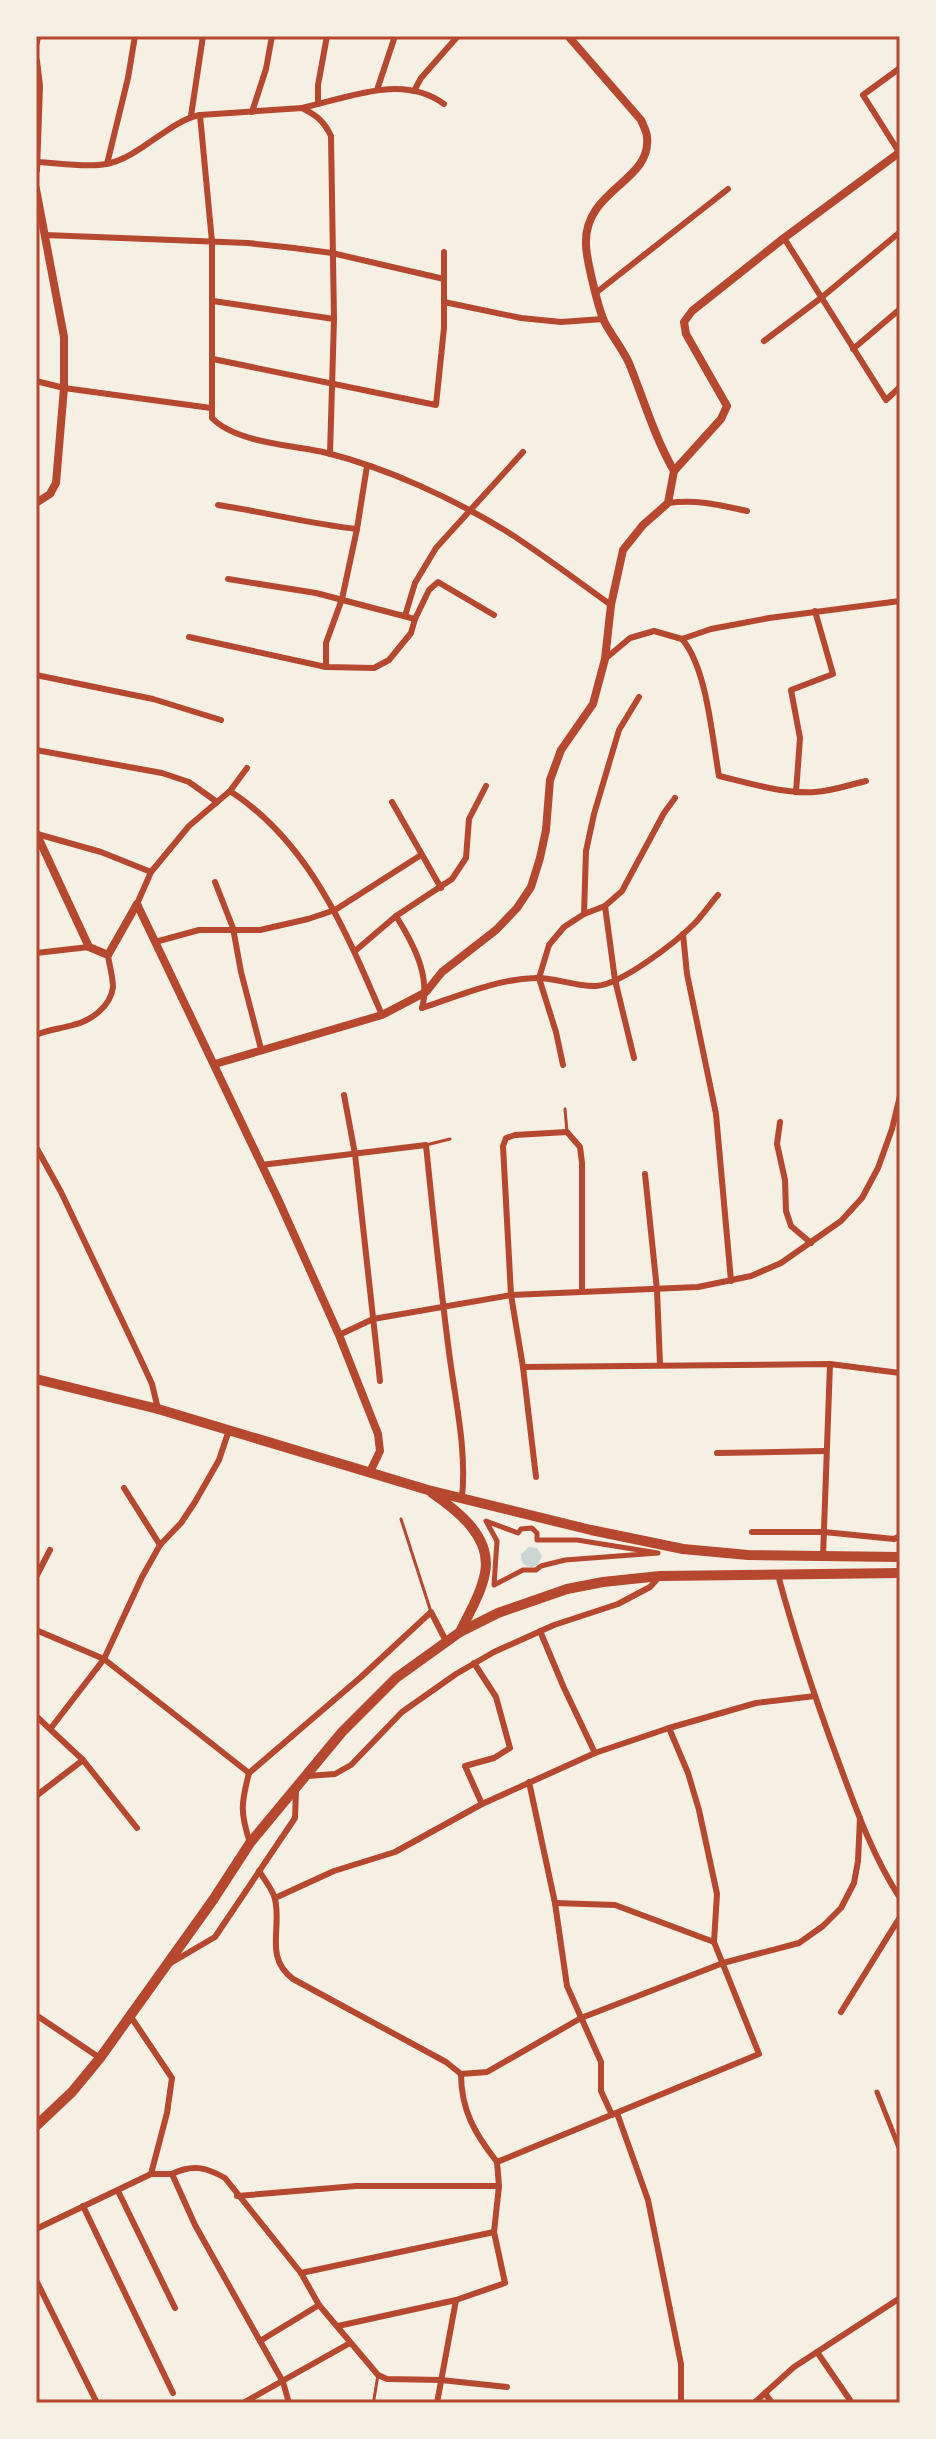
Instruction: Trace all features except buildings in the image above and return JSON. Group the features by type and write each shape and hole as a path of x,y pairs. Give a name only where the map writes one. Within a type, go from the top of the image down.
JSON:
{"highway":[{"path":"36,1379 158,1409 428,1490 683,1549 734,1554 900,1557"},
{"path":"428,1490 466,1520 479,1537 484,1555 485,1571 480,1588 460,1632"},
{"path":"36,2126 72,2092 100,2058 250,1843 300,1781 356,1716 396,1678 460,1632 498,1613 567,1589 660,1576 900,1573"}],"street":[{"path":"107,164 135,36"},
{"path":"191,116 203,36"},
{"path":"252,112 266,69 272,36"},
{"path":"318,104 318,85 327,36"},
{"path":"377,90 395,36"},
{"path":"414,91 421,78 458,36"},
{"path":"568,36 641,120 647,137 644,157 629,178 604,197 592,213 586,243 603,319 628,362 652,427 674,471"},
{"path":"36,61 39,86 37,166 107,164 154,140 191,116 302,108 377,90 414,91 434,97 444,104"},
{"path":"668,503 674,471 721,419 727,406 686,334 684,322 692,311 784,238 900,153 863,95 900,68"},
{"path":"302,108 326,124 331,136 334,319 330,454"},
{"path":"200,115 212,242 212,418 235,434 330,454 402,479 507,532 611,605"},
{"path":"36,189 64,337 64,388 56,483 50,494 36,503"},
{"path":"597,292 728,189"},
{"path":"764,341 900,232"},
{"path":"45,235 248,243 332,253 444,279"},
{"path":"784,238 886,400 900,387"},
{"path":"213,359 436,405 444,328 444,252"},
{"path":"213,301 334,319"},
{"path":"444,302 521,318 561,322 603,319"},
{"path":"853,349 900,309"},
{"path":"36,381 64,388 211,408"},
{"path":"405,616 422,569 448,534 523,452"},
{"path":"326,667 326,643 342,599 367,466"},
{"path":"215,1064 382,1015 426,992 442,972 496,930 531,887 546,830 550,780 561,750 593,704 605,659 611,605 623,550 643,525 668,503 705,502 747,511"},
{"path":"218,505 357,529"},
{"path":"228,579 342,599 415,619"},
{"path":"189,637 326,667 374,668 389,660 411,633 429,590 438,582 494,615"},
{"path":"605,659 630,638 654,631 682,639 711,629 815,611 900,601"},
{"path":"796,792 800,738 791,690 833,674 815,611"},
{"path":"682,639 690,649 701,675 719,776 796,792 825,791 866,781"},
{"path":"36,675 153,699 221,720"},
{"path":"584,914 586,851 594,814 619,730 639,697"},
{"path":"36,750 162,773 189,782 217,802"},
{"path":"36,1035 49,1028 76,1025 105,1007 113,988 108,955 151,872 189,826 230,791 247,768"},
{"path":"355,951 396,916 452,879 466,858 469,819 486,786"},
{"path":"230,791 252,805 295,851 335,910 382,1015"},
{"path":"563,1065 539,978 549,945 564,927 584,914 605,906 622,891 675,798"},
{"path":"392,802 441,888"},
{"path":"36,834 101,852 151,872"},
{"path":"36,834 89,947"},
{"path":"155,942 199,930 260,930 308,919 335,910 421,855"},
{"path":"215,882 233,928 261,1049"},
{"path":"396,916 417,955 426,992 422,1008 491,986 539,978 570,985 600,986 645,964 696,923 718,895"},
{"path":"137,904 215,1064 339,1335 378,1434 380,1451 370,1472"},
{"path":"605,906 615,980 634,1058"},
{"path":"683,934 687,974 716,1114 731,1281"},
{"path":"36,953 89,947 108,955"},
{"path":"344,1095 355,1154 380,1381"},
{"path":"339,1335 373,1319 511,1295 657,1290 751,1276 781,1263 811,1243 841,1221 862,1198 878,1168 900,1096"},
{"path":"780,1122 777,1144 785,1180 786,1211 791,1226 811,1243"},
{"path":"536,1477 511,1295 503,1146 506,1138 567,1132 580,1147 582,1291"},
{"path":"261,1165 426,1145 462,1453 462,1497"},
{"path":"36,1147 61,1192 140,1358 152,1384 158,1409"},
{"path":"645,1174 657,1290 660,1364"},
{"path":"523,1367 830,1364 900,1373"},
{"path":"823,1557 830,1364"},
{"path":"51,1728 104,1659 142,1577 160,1545 195,1502 219,1460 229,1430"},
{"path":"717,1453 826,1451"},
{"path":"124,1488 160,1545"},
{"path":"486,1521 518,1533 526,1526 532,1528 537,1533 537,1540 577,1540 658,1553 565,1560 536,1570 523,1570 494,1585 497,1541 486,1521"},
{"path":"752,1532 824,1532 894,1539 900,1536"},
{"path":"36,1577 50,1550"},
{"path":"778,1575 815,1696 860,1818 900,1898"},
{"path":"166,1966 215,1937 295,1818 300,1781 335,1774 351,1765 402,1712 474,1663 540,1631 618,1604 650,1587 660,1576"},
{"path":"250,1843 241,1802 249,1773 431,1612 446,1641"},
{"path":"36,1630 104,1659 249,1773"},
{"path":"540,1631 595,1753"},
{"path":"474,1663 496,1697 510,1748 494,1758 465,1766 482,1804"},
{"path":"275,1898 334,1871 395,1852 482,1804 595,1753 756,1703 815,1696"},
{"path":"36,1716 83,1760 137,1828"},
{"path":"497,2162 759,2054 714,1942 717,1894 699,1810 669,1728"},
{"path":"36,1796 83,1760"},
{"path":"529,1782 555,1903 567,1986 601,2062 601,2091 614,2114 648,2200 681,2364 681,2403"},
{"path":"259,1871 275,1898 280,1969 446,2062 461,2074 487,2072 581,2018 723,1963 799,1943 841,1908 854,1883 860,1818"},
{"path":"555,1903 615,1905 714,1942"},
{"path":"841,2012 900,1917"},
{"path":"36,2015 100,2058"},
{"path":"131,2017 172,2078 167,2113 151,2174"},
{"path":"338,2326 456,2300 505,2283 494,2232 499,2186 497,2162 466,2111 461,2096 461,2074"},
{"path":"877,2092 900,2150"},
{"path":"36,2229 151,2174 172,2174 185,2167 213,2171 225,2178 301,2273 319,2305 378,2375 387,2379 441,2380 507,2387"},
{"path":"172,2174 195,2225 283,2382 289,2403"},
{"path":"237,2196 356,2186 499,2186"},
{"path":"118,2191 175,2308"},
{"path":"83,2206 173,2393"},
{"path":"301,2273 494,2232"},
{"path":"36,2280 97,2403"},
{"path":"754,2403 794,2367 900,2298"},
{"path":"437,2403 456,2300"},
{"path":"260,2341 319,2305"},
{"path":"243,2403 350,2343"},
{"path":"817,2352 852,2403"},
{"path":"765,2393 772,2403"}],"lane":[{"path":"565,1109 567,1132"},
{"path":"426,1145 450,1139"},
{"path":"401,1519 431,1612"},
{"path":"374,2399 378,2375"}],"shaded area":[{"path":"529,1547 537,1548 542,1556 538,1565 532,1567 525,1565 521,1557"}]}
